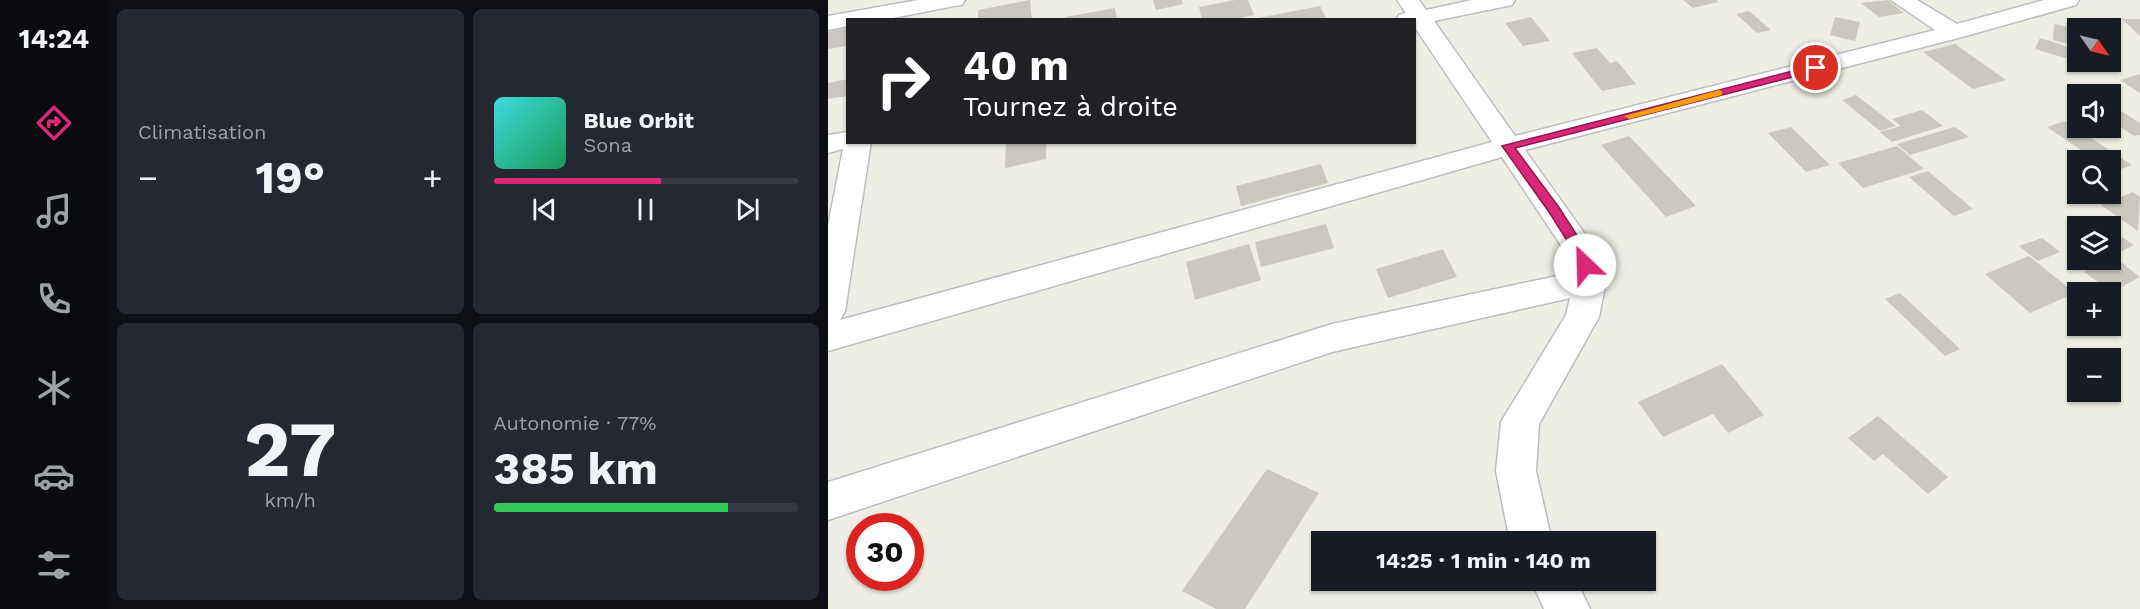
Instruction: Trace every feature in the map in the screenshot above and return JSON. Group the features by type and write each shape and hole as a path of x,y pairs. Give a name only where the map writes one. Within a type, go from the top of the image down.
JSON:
{"street":[{"path":"851,18 954,0"},
{"path":"1504,0 1412,12 1579,249 1590,281 1582,316 1520,422 1516,471 1529,531"},
{"path":"1902,0 1954,32"},
{"path":"828,337 1508,146 1954,32 2068,0"},
{"path":"828,23 846,19"},
{"path":"828,144 846,140"},
{"path":"828,311 858,144"},
{"path":"828,501 1332,338 1590,281"},
{"path":"1558,591 1568,609"}],"building":[{"path":"1030,0 1032,18 978,18 978,10"},
{"path":"1153,0 1182,0 1183,4 1156,10"},
{"path":"1235,0 1248,0 1254,15 1241,18 1202,18 1199,7"},
{"path":"1683,0 1716,0 1718,2 1693,8"},
{"path":"1888,0 1904,13 1879,17 1861,3"},
{"path":"1320,6 1326,18 1258,18"},
{"path":"1115,8 1117,18 1066,18"},
{"path":"1749,11 1771,30 1757,33 1736,14"},
{"path":"1531,17 1550,41 1523,46 1505,23"},
{"path":"1835,17 1860,22 1855,41 1830,35"},
{"path":"2122,19 2140,19 2140,36"},
{"path":"2054,24 2067,27 2067,44 2053,40"},
{"path":"846,28 846,46 828,49 828,31"},
{"path":"2040,38 2067,47 2067,59 2035,49"},
{"path":"1955,44 2006,80 1973,89 1923,52"},
{"path":"1597,48 1610,63 1617,61 1636,84 1602,91 1572,53"},
{"path":"2140,74 2140,93 2120,80"},
{"path":"846,79 846,96 828,99 828,83"},
{"path":"1856,95 1896,126 1880,131 1842,100"},
{"path":"1922,110 1943,126 1892,142 1880,132 1901,126 1892,119"},
{"path":"2121,111 2140,123 2140,135 2134,136 2121,127"},
{"path":"2065,121 2067,122 2067,138 2091,138 2109,150 2081,150 2047,127"},
{"path":"1791,127 1830,165 1806,172 1768,133"},
{"path":"1955,127 1969,137 1910,155 1897,144"},
{"path":"1629,136 1696,206 1666,217 1601,145"},
{"path":"1006,144 1046,144 1046,159 1005,168"},
{"path":"1897,146 1924,169 1863,188 1838,163"},
{"path":"2121,158 2132,165 2121,169"},
{"path":"1321,164 1328,183 1241,206 1236,186"},
{"path":"1928,171 1973,209 1954,216 1909,177"},
{"path":"2133,192 2140,197 2138,231 2121,219 2121,216 2117,216 2101,205 2121,204 2121,197"},
{"path":"1326,224 1334,248 1261,267 1255,242"},
{"path":"2121,236 2134,245 2121,252"},
{"path":"2042,238 2060,252 2038,261 2019,246"},
{"path":"1249,244 1261,280 1195,300 1186,262"},
{"path":"1443,249 1457,277 1388,298 1376,269"},
{"path":"2029,256 2067,287 2067,297 2030,313 1985,274"},
{"path":"2121,262 2140,277 2121,287 2121,282 2098,282 2084,272 2088,270 2121,270"},
{"path":"1900,293 1960,349 1945,356 1885,299"},
{"path":"1722,364 1764,415 1728,433 1713,414 1663,437 1638,402"},
{"path":"1878,416 1948,477 1928,494 1883,454 1874,461 1848,438"},
{"path":"1267,469 1319,493 1245,609 1216,609 1182,591"}],"slow traffic":[{"path":"1629,116 1719,93"}],"route":[{"path":"1585,265 1579,249 1508,146 1816,68"}]}
